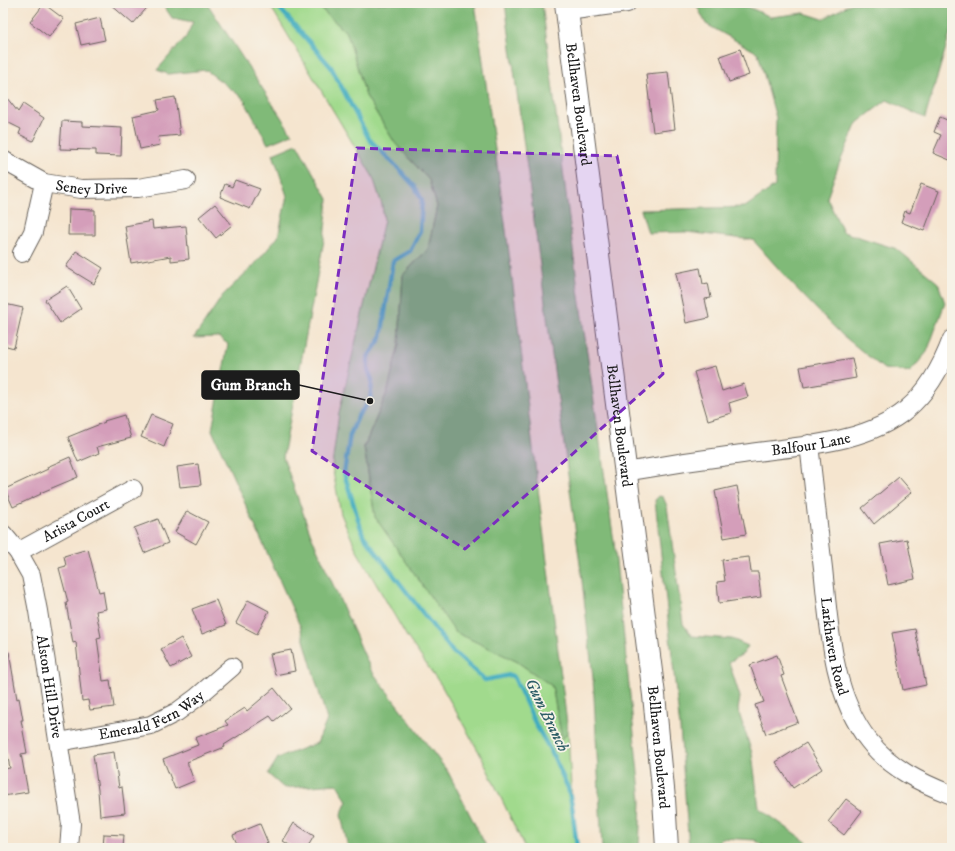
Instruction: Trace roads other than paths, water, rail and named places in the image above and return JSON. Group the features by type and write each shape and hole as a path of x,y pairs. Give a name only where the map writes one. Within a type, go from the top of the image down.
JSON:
{"main road":[{"name":"Bellhaven Boulevard","path":"566,7 654,695 667,848"}],"street":[{"path":"566,7 627,3"},
{"name":"Seney Drive","path":"3,160 44,183 81,189 138,188 186,180"},
{"path":"22,253 32,232 44,183"},
{"name":"Balfour Lane","path":"626,472 689,461 839,440 871,431 906,410 919,398 929,386 938,371 952,339"},
{"name":"Larkhaven Road","path":"809,444 829,625 837,669 845,699 857,725 869,742 881,755 895,766 921,781 952,795"},
{"name":"Arista Court","path":"18,552 133,489"},
{"name":"Alston Hill Drive","path":"3,534 18,552 31,576 38,611 71,824 69,848"},
{"name":"Emerald Fern Way","path":"59,742 151,725 163,720 196,698 232,667"}],"waterway":[{"name":"Gum Branch","path":"275,3 331,67 369,139 415,187 422,200 420,231 410,251 393,261 381,338 368,357 368,370 372,380 370,401 359,414 350,435 344,473 363,535 452,651 485,680 510,675 514,677 568,788 572,806 577,848"}],"place":[{"name":"Gum Branch","path":"370,401"}]}
